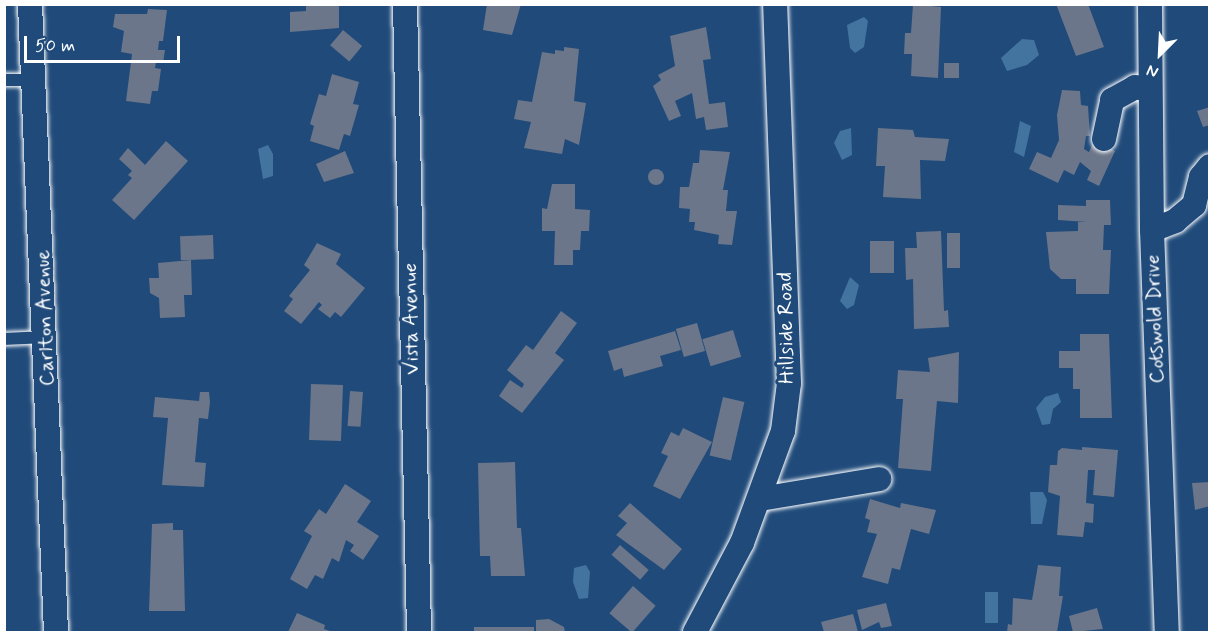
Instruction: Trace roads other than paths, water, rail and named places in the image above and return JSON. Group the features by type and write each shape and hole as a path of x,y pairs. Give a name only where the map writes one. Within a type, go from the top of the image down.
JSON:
{"street":[{"name":"Carlton Avenue","path":"30,4 46,337 56,633"},
{"name":"Vista Avenue","path":"405,4 419,633"},
{"name":"Hillside Road","path":"695,633 742,543 783,431 789,383 775,4"},
{"name":"Cotswold Drive","path":"1150,4 1152,230 1167,633"},
{"path":"1104,139 1112,100 1135,87 1150,90"},
{"path":"1152,230 1175,221 1194,205 1201,177 1209,166"},
{"path":"760,499 879,479"}],"lane":[{"path":"4,80 34,80"},
{"path":"4,339 46,337"}],"water":[{"path":"864,17 868,21 864,47 855,53 850,48 847,25"},
{"path":"1022,39 1034,40 1039,55 1027,65 1007,71 1001,58"},
{"path":"1020,121 1031,126 1024,157 1014,152"},
{"path":"851,128 852,155 842,160 834,143 840,131"},
{"path":"268,145 273,154 273,176 263,179 258,149"},
{"path":"850,277 859,285 854,305 847,309 840,301"},
{"path":"1058,393 1061,402 1053,409 1050,424 1042,425 1036,408 1045,397"},
{"path":"1030,492 1043,492 1047,500 1042,524 1031,524"},
{"path":"586,565 590,572 588,598 579,599 573,582 574,568"},
{"path":"985,592 998,592 998,623 985,623"}]}
